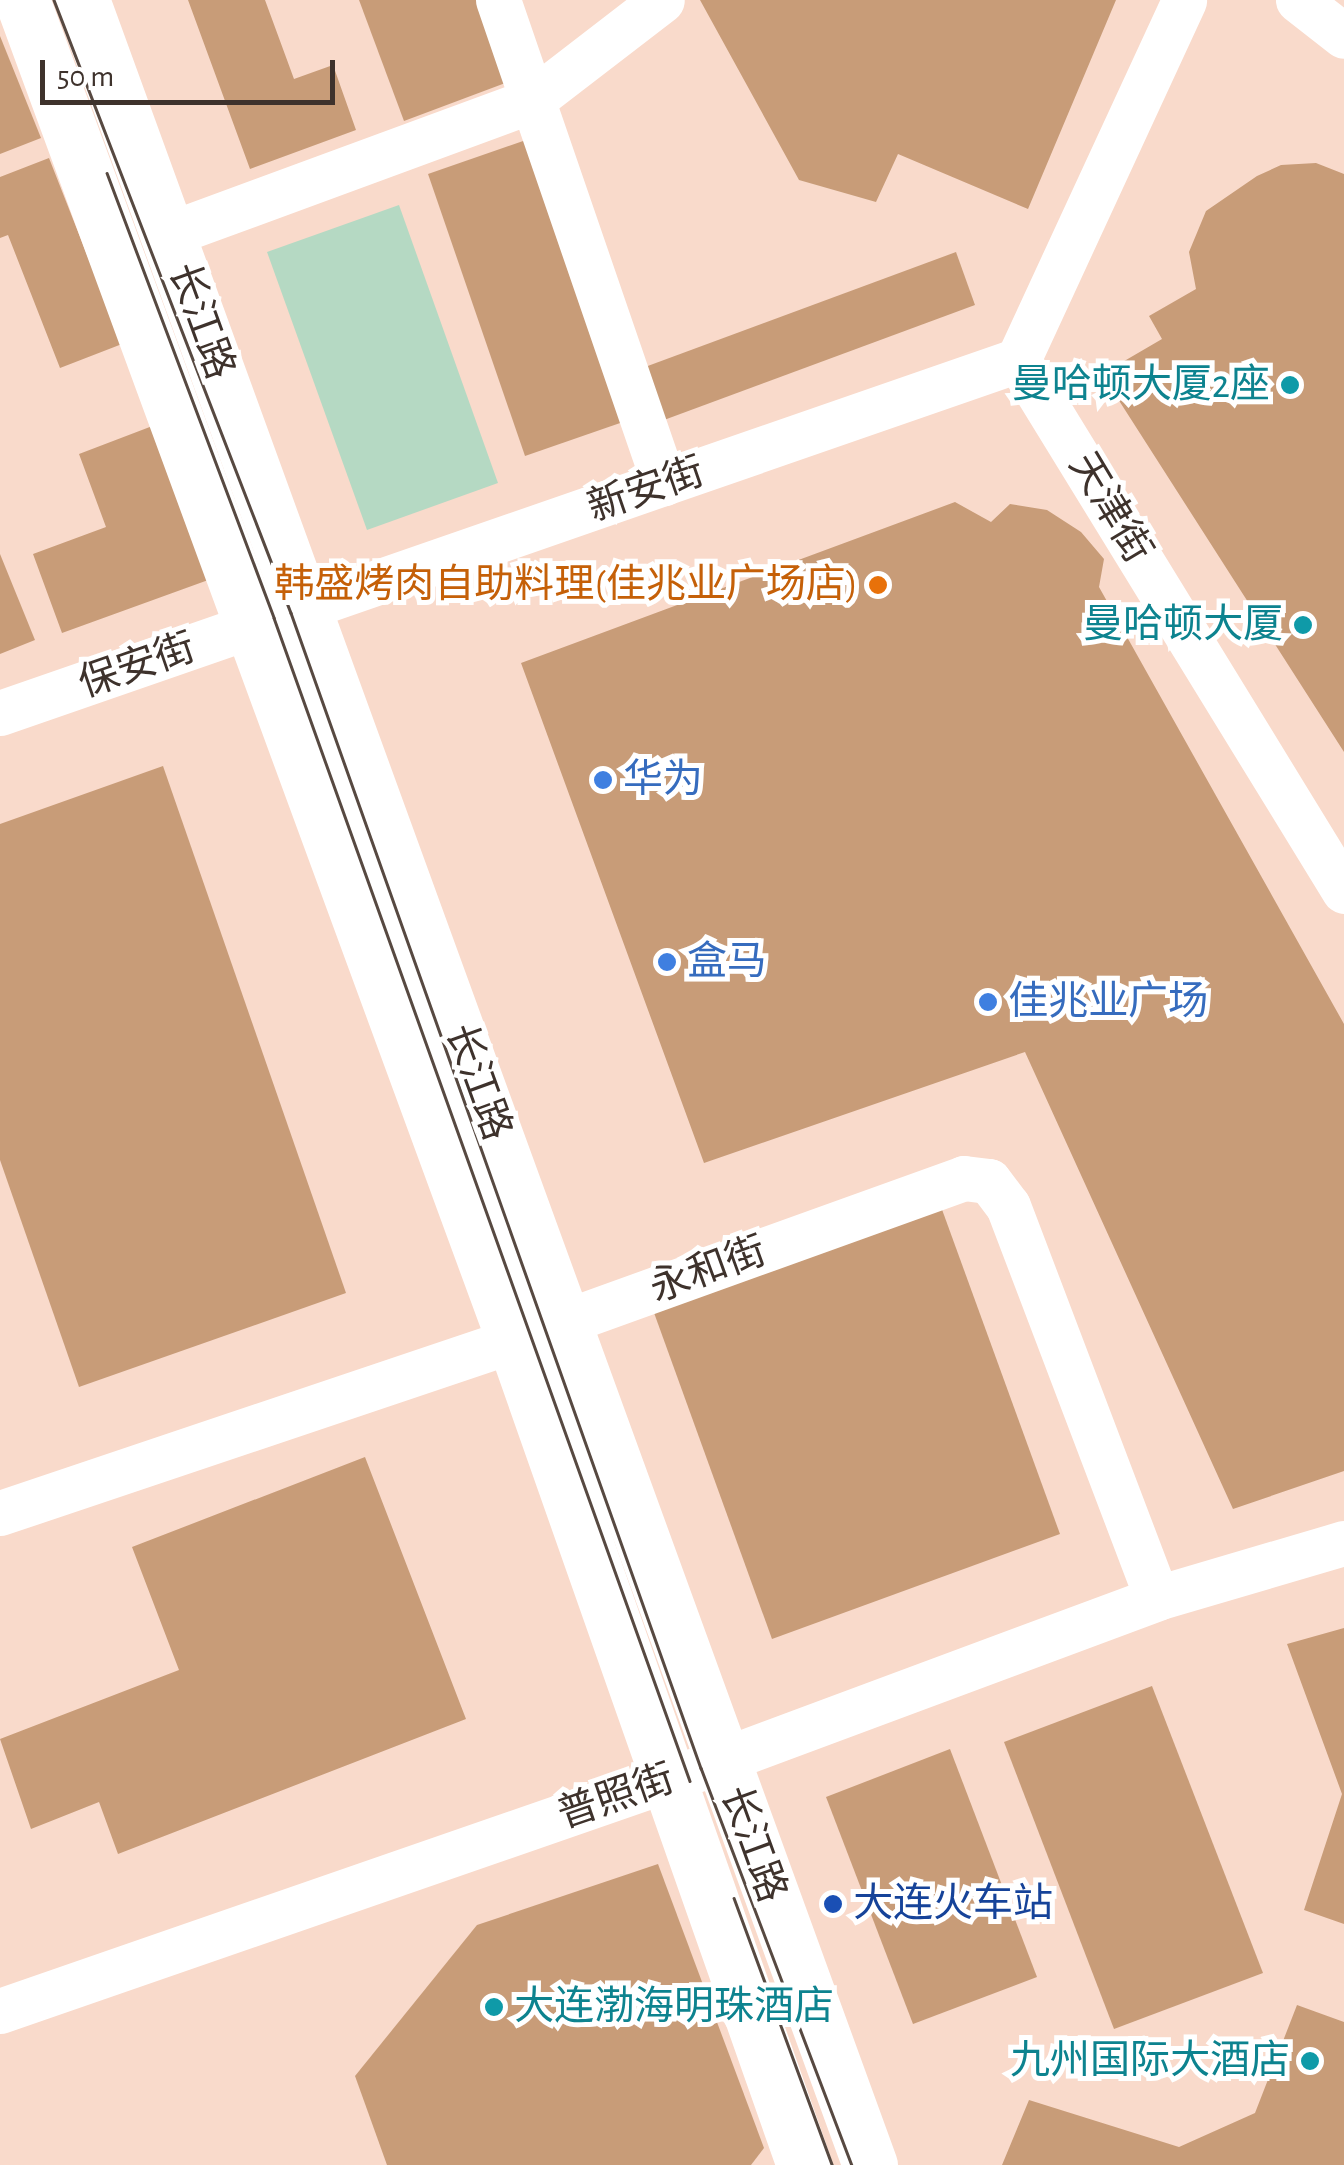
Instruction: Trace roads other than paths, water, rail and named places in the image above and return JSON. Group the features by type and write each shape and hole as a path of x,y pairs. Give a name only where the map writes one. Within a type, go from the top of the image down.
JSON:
{"main road":[{"name":"长江路","path":"22,0 567,1321 867,2154"},
{"name":"长江路","path":"82,0 169,234 279,617 514,1340 804,2165"}],"street":[{"path":"498,0 664,483"},
{"path":"169,234 531,101 662,0"},
{"path":"1298,0 1344,36"},
{"path":"1018,360 1184,1"},
{"name":"新安街","path":"279,617 1018,360"},
{"name":"天津街","path":"1018,360 1344,891"},
{"name":"保安街","path":"0,713 279,617"},
{"name":"永和街","path":"0,1513 514,1340 964,1178 989,1182 1008,1206 1157,1598"},
{"name":"普照街","path":"0,2010 722,1760 1157,1598 1344,1543"}],"tram line":[{"path":"54,0 291,613 701,1768 852,2165"},
{"path":"107,173 274,618 690,1781"},
{"path":"734,1898 832,2165"}],"place":[{"name":"曼哈顿大厦2座","path":"1290,385"},
{"name":"韩盛烤肉自助料理(佳兆业广场店)","path":"878,585"},
{"name":"曼哈顿大厦","path":"1303,625"},
{"name":"华为","path":"603,780"},
{"name":"盒马","path":"667,962"},
{"name":"佳兆业广场","path":"988,1002"},
{"name":"大连火车站","path":"833,1904"},
{"name":"大连渤海明珠酒店","path":"494,2007"},
{"name":"九州国际大酒店","path":"1310,2061"}]}
